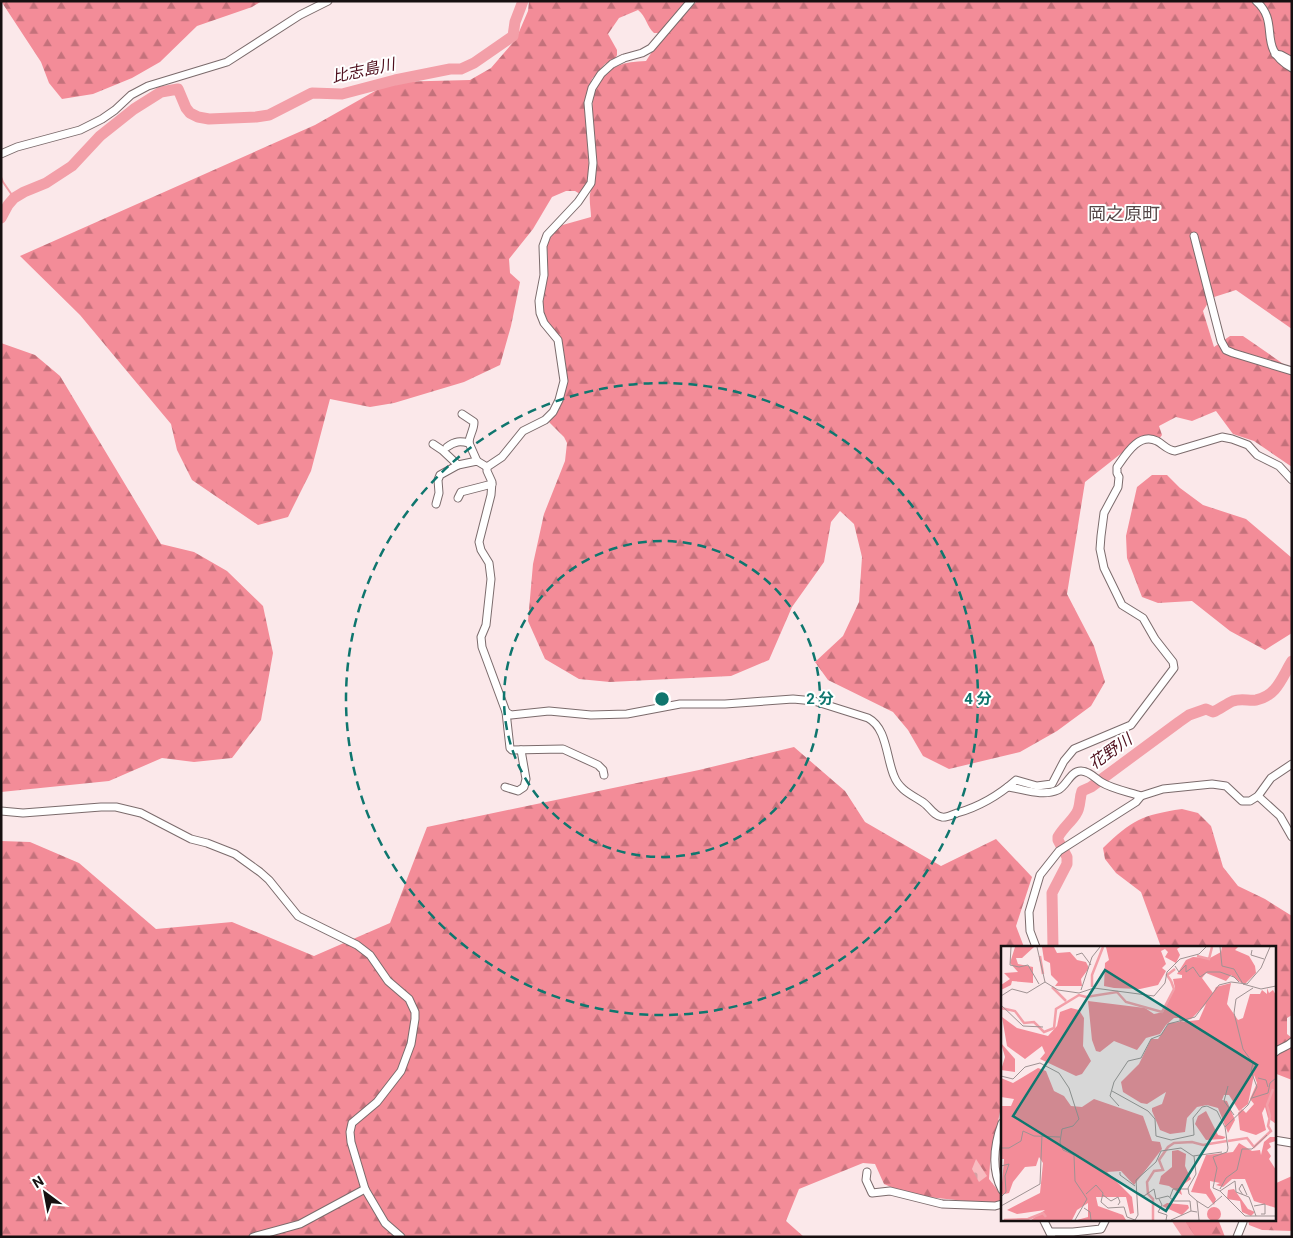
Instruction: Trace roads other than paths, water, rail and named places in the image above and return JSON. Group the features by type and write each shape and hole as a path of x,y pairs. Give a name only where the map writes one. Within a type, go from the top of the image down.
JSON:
{"street":[{"path":"1,154 17,147 80,130 102,119 131,95 148,86 227,62 300,15 328,1"},
{"path":"486,467 502,457 523,432 545,420 553,412 559,400 564,381 558,340 544,323 540,313 539,301 544,275 543,246 547,235 578,202 591,184 593,163 588,103 592,88 600,74 612,64 651,48 691,1"},
{"path":"1256,1 1267,13 1270,40 1275,54 1281,61 1292,68"},
{"path":"1275,54 1292,60"},
{"path":"1194,236 1214,318 1221,341 1226,350 1233,354 1292,371"},
{"path":"462,414 474,422 474,430 469,437 469,443 477,461 486,467 492,484 479,542 481,550 489,562 491,579 486,625 482,638 485,657 506,712 510,748 512,750 563,749 598,765 603,770 604,775"},
{"path":"506,712 511,715 549,711 627,714 680,704 725,704 804,699 876,722 894,777 899,786 925,803 936,815 943,818 977,807 1016,780 1037,786 1052,784 1064,761 1074,749 1131,725 1174,668 1173,662 1143,618 1122,605 1104,568 1100,549 1104,513 1118,487 1117,466 1136,443 1144,439 1150,439 1158,441 1169,450 1175,451 1222,437 1232,439 1248,445 1257,455 1279,466 1292,480"},
{"path":"447,446 453,442 469,443"},
{"path":"433,444 458,465"},
{"path":"436,504 440,475 458,465 477,461"},
{"path":"458,498 460,492 492,484"},
{"path":"505,786 518,791 524,787 526,773 521,750"},
{"path":"1036,946 1030,931 1030,912 1040,876 1059,851 1136,802 1142,796 1163,789 1212,784 1226,786 1242,800 1250,801 1258,796 1271,778 1292,764"},
{"path":"1008,786 1033,792 1049,792 1062,787 1075,772 1085,772 1104,784 1142,796"},
{"path":"1258,796 1280,816 1292,837"},
{"path":"1,811 23,813 116,807 142,813 191,838 235,854 264,876 298,916 356,945 370,956 388,982 409,999 415,1012 411,1044 402,1071 377,1102 352,1123 350,1132 351,1142 365,1190 385,1222 401,1237"},
{"path":"1276,1051 1287,1048 1292,1042"},
{"path":"1001,1128 994,1162 998,1183 1001,1188"},
{"path":"1276,1140 1292,1143"},
{"path":"867,1172 866,1180 872,1193 890,1191 942,1204 995,1206 1001,1204"},
{"path":"253,1237 300,1224 365,1190"},
{"path":"1044,1220 1051,1234 1101,1229 1106,1220"},
{"path":"1237,1237 1242,1220"}],"waterway":[{"name":"比志島川","path":"1,218 14,198 46,183 72,166 100,136 134,109 161,92 178,89 186,108 190,113 198,117 209,119 256,117 269,115 312,93 342,94 395,80 450,69 461,69 474,63 513,36 515,22 523,1"},
{"path":"1,177 14,198"},
{"name":"花野川","path":"1053,946 1052,893 1067,864 1067,857 1058,837 1078,811 1082,791 1091,787 1189,715 1206,709 1213,712 1233,701 1263,698 1278,685 1292,661"},
{"name":"花野川","path":"1178,1220 1189,1237"}],"district":[{"name":"岡之原町","path":"1124,214"}]}
